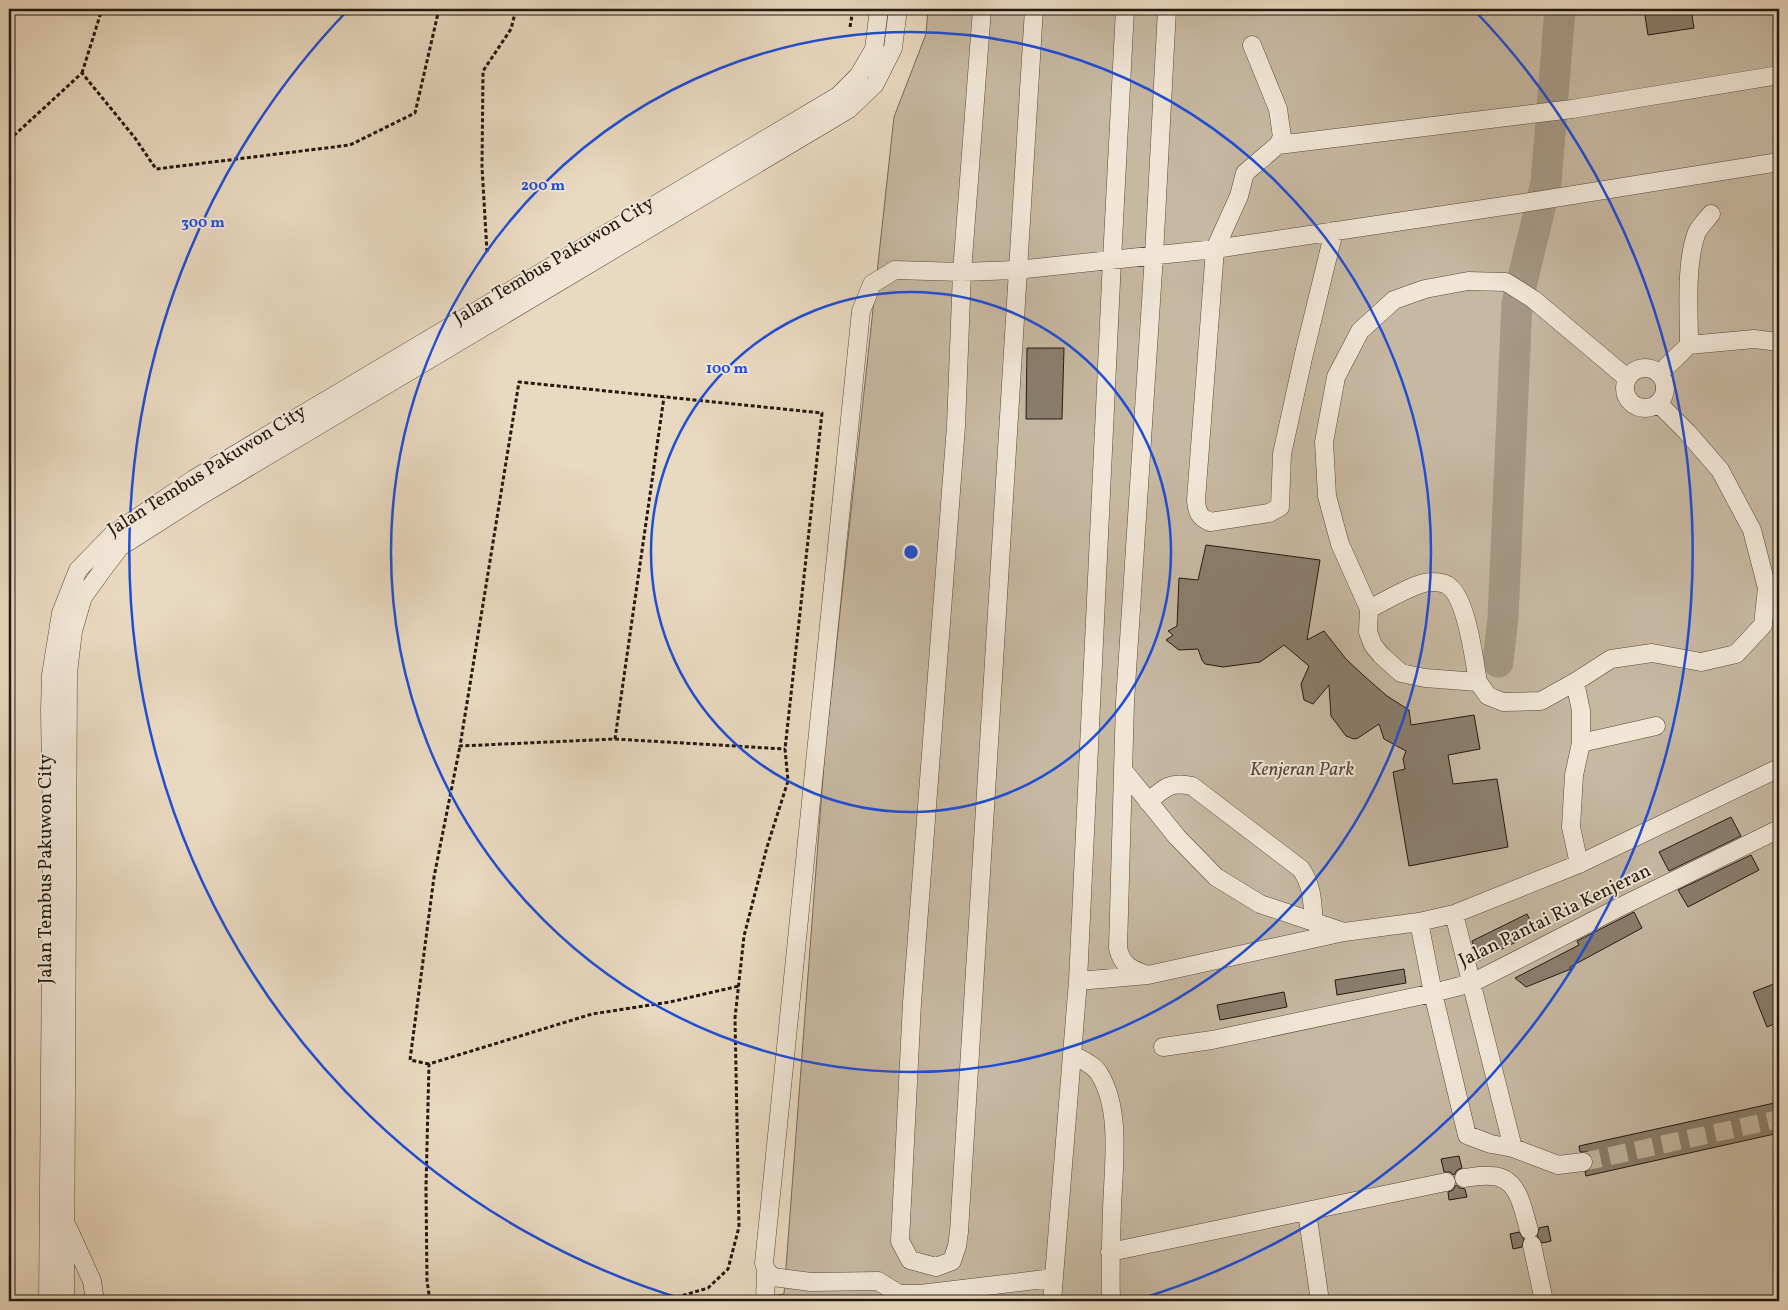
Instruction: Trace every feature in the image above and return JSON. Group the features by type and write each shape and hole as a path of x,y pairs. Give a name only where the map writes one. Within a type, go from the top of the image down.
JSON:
{"street":[{"name":"Jalan Tembus Pakuwon City","path":"48,1301 52,852 51,675 61,613 78,570 114,534 194,479 838,96 859,76 874,49 879,9"},
{"name":"Jalan Tembus Pakuwon City","path":"65,1301 68,673 73,631 84,597 120,547 200,496 848,109 875,84 893,48 898,9"},
{"path":"982,9 962,272 956,426 912,1003 900,1241 910,1260 936,1267 952,1261 959,1232 973,1036 1016,270 1034,9"},
{"path":"1052,1301 1078,981 1125,9"},
{"path":"1148,975 1132,971 1120,958 1118,948 1125,702 1154,255 1167,9"},
{"path":"1252,45 1278,109 1282,137 1278,146 1245,173 1239,196 1215,249 1196,500 1197,511 1201,518 1210,522 1269,513 1280,507 1282,454 1334,232"},
{"path":"1278,146 1572,109 1779,75"},
{"path":"764,1301 766,1270 764,1263 861,311 872,284 895,270 962,272 1016,270 1215,249 1564,197 1779,162"},
{"path":"1689,345 1692,250 1698,230 1711,214"},
{"path":"1478,682 1425,678 1401,673 1373,645 1368,632 1369,609 1340,544 1327,496 1324,442 1336,377 1360,331 1394,300 1425,289 1468,281 1506,282 1533,299 1627,378"},
{"path":"1660,373 1689,345 1754,339 1779,342"},
{"path":"1649,368 1660,373 1665,383 1665,394 1659,404 1651,408 1641,408 1632,404 1626,397 1624,387 1627,378 1636,369 1649,368"},
{"path":"1369,609 1418,585 1432,582 1447,585 1458,596 1470,639 1478,682 1488,696 1503,702 1540,701 1611,659 1652,653 1701,662 1736,654 1764,625 1773,589 1752,530 1720,470 1687,432 1659,404"},
{"path":"1575,682 1581,711 1581,743 1574,775 1571,827 1578,864"},
{"path":"1581,743 1656,726"},
{"path":"1078,981 1148,975 1344,932 1419,922 1454,914 1578,864 1779,768"},
{"path":"1123,770 1177,837 1216,877 1260,904 1344,932"},
{"path":"1148,802 1167,786 1180,783 1192,786 1301,869 1309,881 1314,923"},
{"name":"Jalan Pantai Ria Kenjeran","path":"1164,1047 1212,1040 1472,983 1618,908 1779,829"},
{"path":"1454,914 1514,1148"},
{"path":"1419,922 1433,993 1467,1135 1491,1144 1514,1148 1558,1165 1583,1162"},
{"path":"1073,1055 1087,1062 1099,1073 1109,1094 1114,1123 1110,1252 1111,1301"},
{"path":"1464,1178 1493,1175 1507,1180 1520,1195 1544,1301"},
{"path":"1110,1252 1446,1182"},
{"path":"1306,1212 1320,1301"},
{"path":"65,1223 92,1281 95,1301"},
{"path":"766,1270 773,1277 811,1282 878,1281 896,1298 1053,1278"}],"path":[{"path":"9,140 82,73 102,9"},
{"path":"82,73 135,138 156,169 350,145 415,113 439,9"},
{"path":"487,252 482,166 483,71 511,28 516,9"},
{"path":"850,27 853,9"},
{"path":"664,1301 708,1288 728,1269 739,1227 735,1018 739,986 744,936 767,847 788,781 785,749 822,414 519,382 460,746 434,878 410,1060 429,1064 592,1014 670,1002 739,986"},
{"path":"615,739 664,397"},
{"path":"460,746 615,739 785,749"},
{"path":"429,1064 426,1187 427,1281 430,1301"}],"green space":[{"name":"Kenjeran Park","path":"928,9 1779,9 1779,1301 726,1301 784,1294 825,750 894,117 926,34"}],"building":[{"path":"1644,9 1691,9 1694,28 1648,35"},
{"path":"1027,348 1064,348 1062,419 1026,419"},
{"path":"1206,545 1320,560 1307,640 1324,631 1346,659 1363,675 1387,696 1409,710 1411,725 1474,715 1480,749 1448,755 1453,784 1497,779 1508,847 1409,866 1393,772 1405,769 1403,759 1406,751 1384,739 1379,724 1358,738 1354,739 1346,736 1331,716 1329,685 1313,704 1304,700 1301,684 1309,666 1284,645 1260,662 1223,667 1205,664 1198,649 1179,650 1166,640 1173,635 1168,631 1177,626 1179,578 1198,580"},
{"path":"1731,817 1741,836 1669,871 1659,852"},
{"path":"1751,855 1759,870 1688,907 1678,890"},
{"path":"1634,912 1642,928 1570,967 1571,969 1526,987 1515,978 1579,945 1577,941"},
{"path":"1527,914 1536,932 1478,961 1472,941"},
{"path":"1404,969 1406,983 1337,995 1335,980"},
{"path":"1779,982 1779,1022 1767,1027 1753,992"},
{"path":"1284,992 1287,1007 1220,1020 1217,1005"},
{"path":"1779,1102 1779,1133 1586,1176 1585,1172 1593,1167 1593,1160 1588,1152 1580,1152 1579,1146"},
{"path":"1459,1156 1462,1168 1457,1170 1454,1175 1450,1172 1444,1172 1441,1159"},
{"path":"1456,1185 1465,1189 1467,1197 1449,1200 1448,1192 1453,1190"},
{"path":"1548,1226 1551,1241 1542,1243 1537,1236 1539,1228"},
{"path":"1519,1232 1524,1239 1522,1247 1513,1249 1510,1234"}],"waterway":[{"path":"1498,662 1503,618 1517,303 1546,183 1560,9"}],"tunnel":[{"path":"1583,1162 1779,1119"}]}
